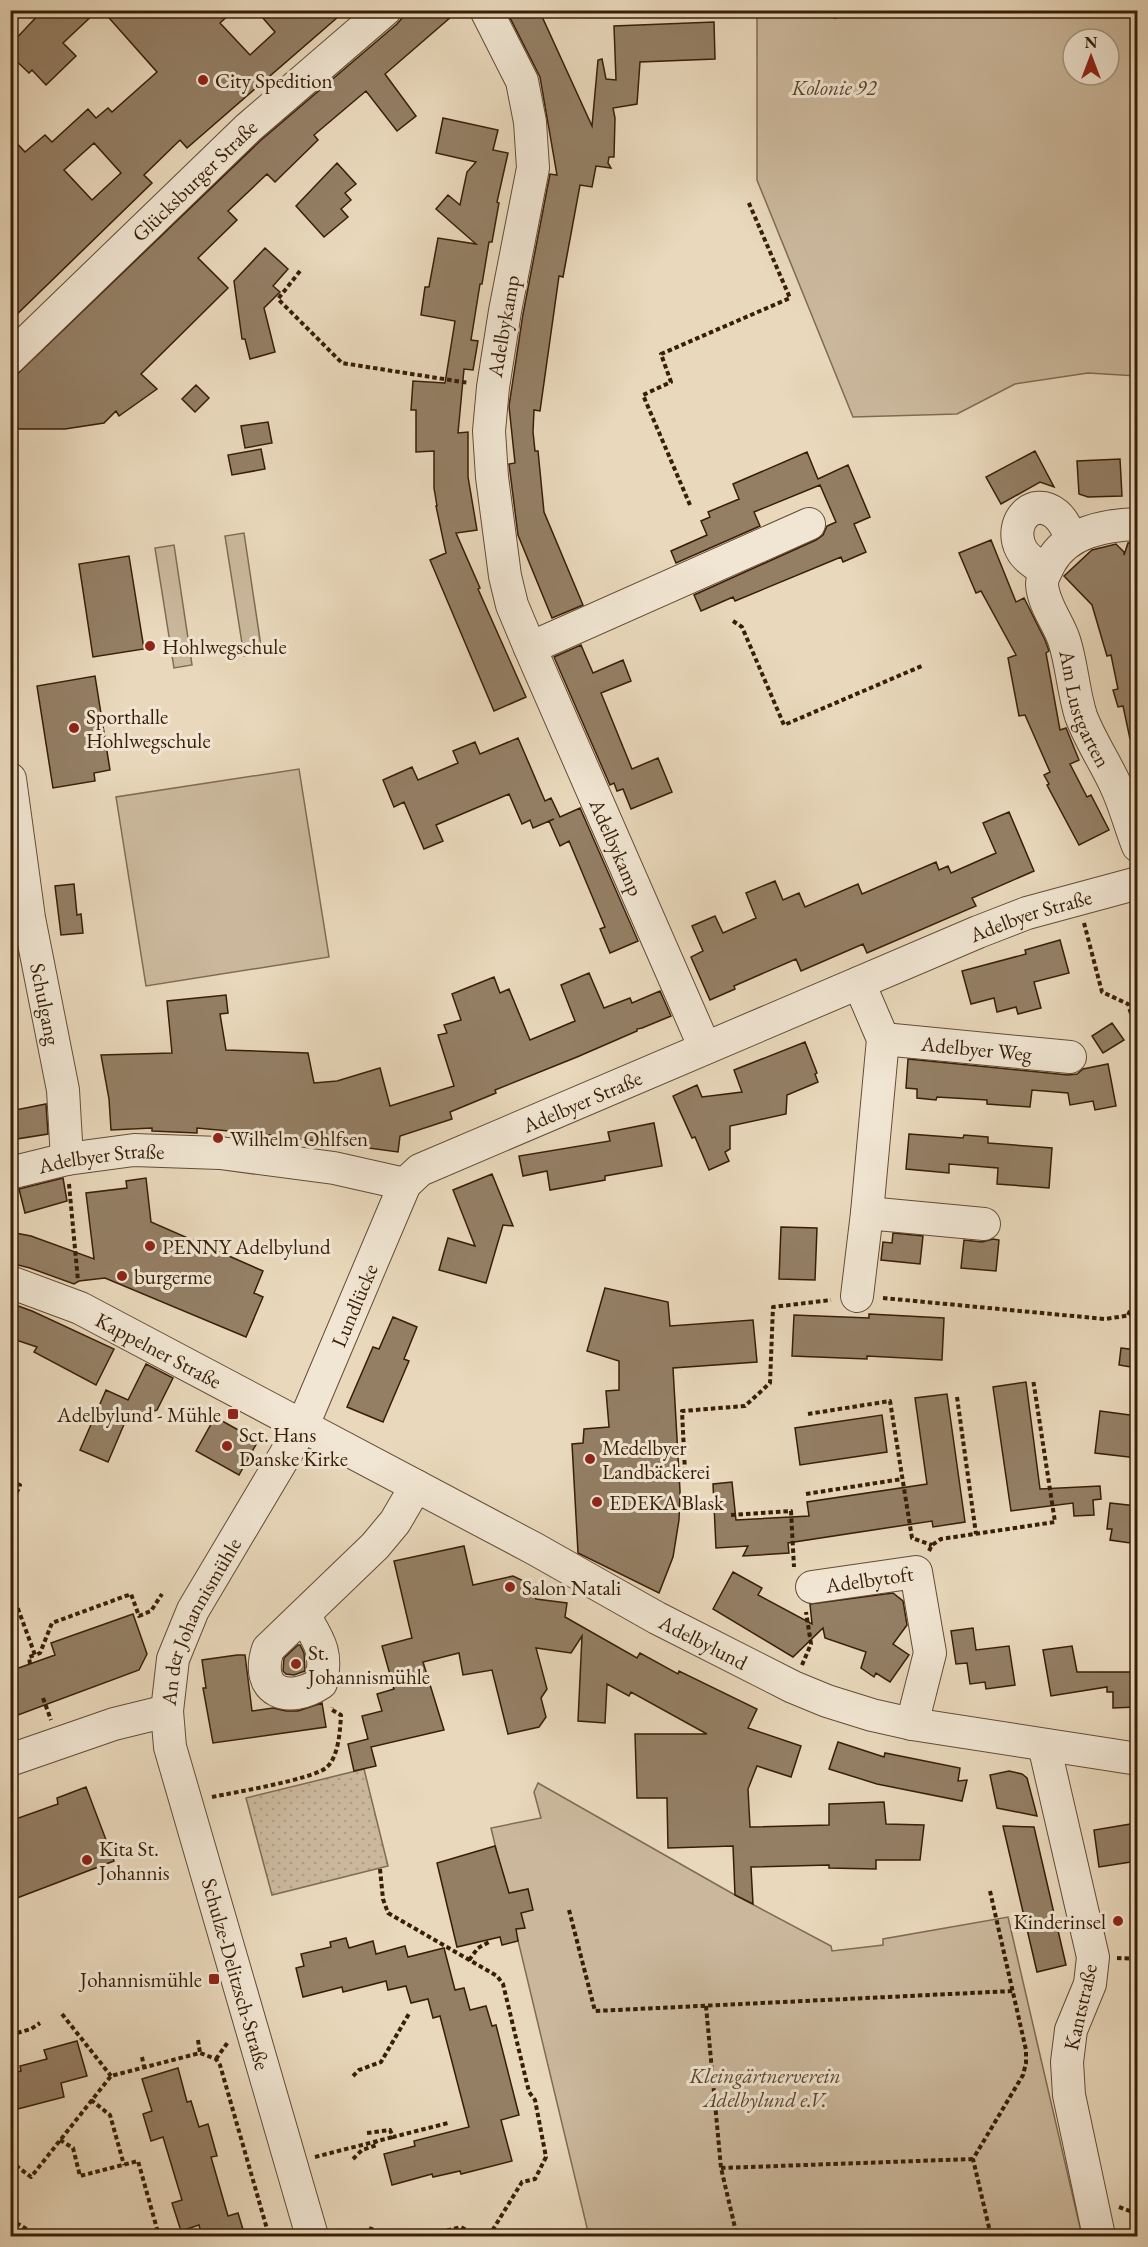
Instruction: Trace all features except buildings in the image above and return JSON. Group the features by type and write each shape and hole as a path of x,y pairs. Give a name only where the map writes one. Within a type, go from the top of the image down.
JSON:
{"street":[{"name":"Glücksburger Straße","path":"10,358 248,128 385,10"},
{"name":"Adelbykamp","path":"486,10 522,81 530,122 533,168 505,311 493,387 489,431 492,477 505,576 512,605 530,648 705,1048"},
{"path":"1071,539 1066,526 1056,514 1043,509 1031,509 1019,520 1016,534 1021,549 1030,560 1046,571 1056,553 1071,539 1092,531 1124,524 1137,524"},
{"path":"530,648 809,524"},
{"name":"Am Lustgarten","path":"1046,571 1042,584 1047,604 1059,624 1068,652 1081,716 1116,786 1137,846"},
{"name":"Schulgang","path":"10,779 29,918 63,1090 67,1159"},
{"name":"Adelbyer Straße","path":"10,1173 67,1159 134,1150 220,1153 334,1168 405,1184 420,1170 978,932 1027,913 1137,884"},
{"path":"857,1296 883,1039 860,983"},
{"name":"Adelbyer Weg","path":"883,1039 1071,1057"},
{"name":"Lundlücke","path":"303,1425 405,1184"},
{"path":"867,1213 984,1224"},
{"name":"Kappelner Straße","path":"10,1282 80,1308 303,1425"},
{"name":"Adelbylund","path":"303,1425 535,1549 657,1618 793,1687 827,1701 912,1724 1137,1759"},
{"name":"An der Johannismühle","path":"10,1760 114,1724 167,1711 173,1659 193,1610 303,1425"},
{"path":"310,1609 323,1648 325,1666 321,1683 309,1691 291,1695 276,1690 266,1679 263,1664 268,1649 375,1546 395,1522 416,1486"},
{"name":"Adelbytoft","path":"812,1587 916,1572 930,1653 912,1724"},
{"name":"Schulze-Delitzsch-Straße","path":"167,1711 170,1747 312,2236"},
{"name":"Kantstraße","path":"1044,1745 1104,1957 1071,2030 1067,2062 1069,2095 1099,2236"}],"path":[{"path":"833,17 904,10"},
{"path":"690,505 643,395 671,382 661,354 790,298 748,201"},
{"path":"300,271 278,299 342,363 493,387"},
{"path":"733,621 742,627 784,725 924,665"},
{"path":"1078,900 1102,992 1128,1004 1137,1036"},
{"path":"1137,1090 1133,1115 1137,1140"},
{"path":"67,1159 80,1308"},
{"path":"1128,1315 1137,1294"},
{"path":"685,1472 682,1411 745,1406 771,1383 773,1307 857,1296 1105,1319 1137,1314"},
{"path":"916,1572 932,1545 941,1539 1055,1522 1033,1379"},
{"path":"957,1397 976,1534"},
{"path":"808,1414 890,1401 912,1538 932,1545"},
{"path":"10,1452 14,1454 10,1464"},
{"path":"806,1494 902,1479"},
{"path":"10,1481 20,1485 10,1508"},
{"path":"10,1587 36,1655"},
{"path":"30,1664 29,1657 40,1653 52,1623 131,1594 139,1616 151,1611 162,1594"},
{"path":"186,1803 309,1775 326,1767 333,1757 340,1731 341,1715 332,1710 331,1695 321,1683"},
{"path":"380,1869 383,1899 388,1913 496,1976 503,1984 529,2092 535,2100 546,2157 535,2179 522,2182 489,2236"},
{"path":"990,1891 1026,2050 1023,2075 973,2159 991,2236"},
{"path":"569,1910 595,2011 1013,1991"},
{"path":"469,1960 478,1948 489,1942"},
{"path":"1104,1957 1137,1959"},
{"path":"706,2006 721,2168 736,2236"},
{"path":"353,2076 359,2070 381,2062 410,2013"},
{"path":"62,2014 111,2076"},
{"path":"10,2035 31,2029 40,2023"},
{"path":"198,2040 200,2053"},
{"path":"10,2161 31,2177 111,2076 200,2053 216,2059 220,2065 269,2236"},
{"path":"142,2057 144,2067"},
{"path":"91,2100 110,2115 124,2165"},
{"path":"291,2164 448,2122"},
{"path":"367,2133 390,2130 393,2137"},
{"path":"60,2140 73,2148 80,2176 138,2161 159,2236"},
{"path":"353,2159 362,2150 376,2145 376,2142"},
{"path":"721,2168 973,2159"},
{"path":"10,2219 38,2236"},
{"path":"425,2236 461,2227 477,2236"},
{"path":"369,2228 389,2236"}],"green space":[{"name":"Kolonie 92","path":"807,10 1137,11 1137,376 1088,373 1015,384 957,414 853,417 757,180 757,14"},
{"path":"244,533 262,653 244,656 225,536"},
{"path":"174,545 192,665 174,668 155,548"},
{"path":"299,769 329,957 146,986 116,797"},
{"path":"364,1769 388,1866 272,1895 246,1798"},
{"name":"Kleingärtnerverein Adelbylund e.V.","path":"538,1783 735,1895 831,1946 832,1951 883,1945 883,1939 1008,1917 1082,2236 589,2236 491,1828 541,1818 534,1792"}],"place":[{"name":"City Spedition","path":"203,80"},
{"name":"Hohlwegschule","path":"150,646"},
{"name":"Sporthalle Hohlwegschule","path":"74,728"},
{"name":"Wilhelm Ohlfsen","path":"218,1138"},
{"name":"PENNY Adelbylund","path":"150,1246"},
{"name":"burgerme","path":"122,1276"},
{"name":"Adelbylund - Mühle","path":"233,1414"},
{"name":"Sct. Hans Danske Kirke","path":"227,1446"},
{"name":"Medelbyer Landbäckerei","path":"590,1459"},
{"name":"EDEKA Blask","path":"597,1502"},
{"name":"Salon Natali","path":"510,1587"},
{"name":"St. Johannismühle","path":"296,1664"},
{"name":"Kita St. Johannis","path":"87,1860"},
{"name":"Kinderinsel","path":"1118,1921"},
{"name":"Johannismühle","path":"214,1979"}]}
